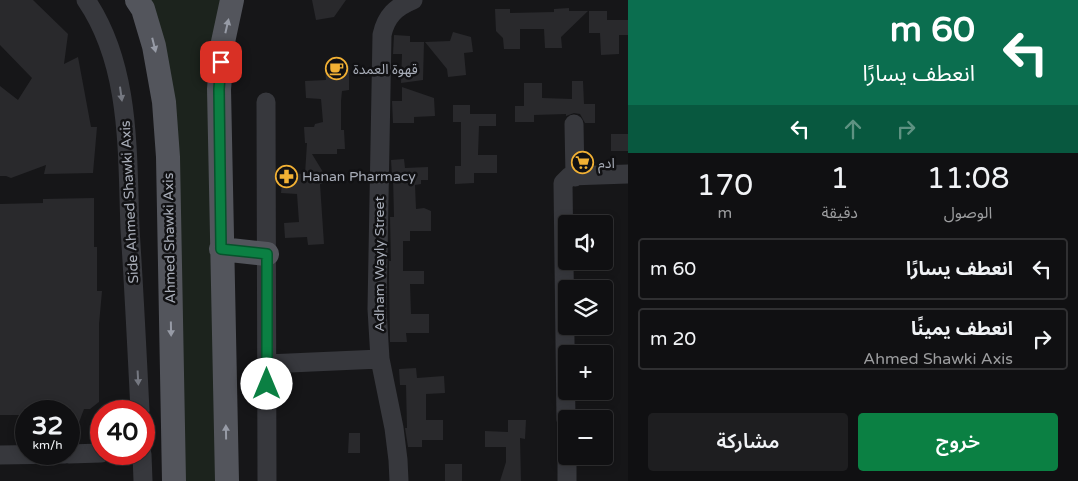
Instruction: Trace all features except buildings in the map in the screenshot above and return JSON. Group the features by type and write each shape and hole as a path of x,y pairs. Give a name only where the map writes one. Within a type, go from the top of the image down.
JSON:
{"main road":[{"name":"Ahmed Shawki Axis","path":"137,0 143,9 152,36 164,102 168,157 174,481"},
{"path":"227,481 219,89 223,42 232,0"},
{"path":"221,249 267,254"}],"street":[{"name":"Side Ahmed Shawki Axis","path":"86,0 105,35 121,89 139,400"},
{"name":"Adham Wayly Street","path":"399,481 394,428 380,359 377,309 382,34 384,23 392,12 401,5 414,0"},
{"path":"266,102 267,481"},
{"path":"574,124 575,176"},
{"path":"566,410 562,188 566,179 575,176 628,174"},
{"path":"267,364 380,359"},
{"path":"0,456 15,456"},
{"path":"142,465 143,481"},
{"path":"567,465 567,481"}],"shaded area":[{"path":"137,0 232,0 227,26 227,481 174,481 168,157"}],"place":[{"name":"قهوة العمدة","path":"337,69"},
{"name":"ادم","path":"582,163"},
{"name":"Hanan Pharmacy","path":"286,176"}],"route":[{"path":"221,62 219,89 221,249 267,254 267,384"}]}
